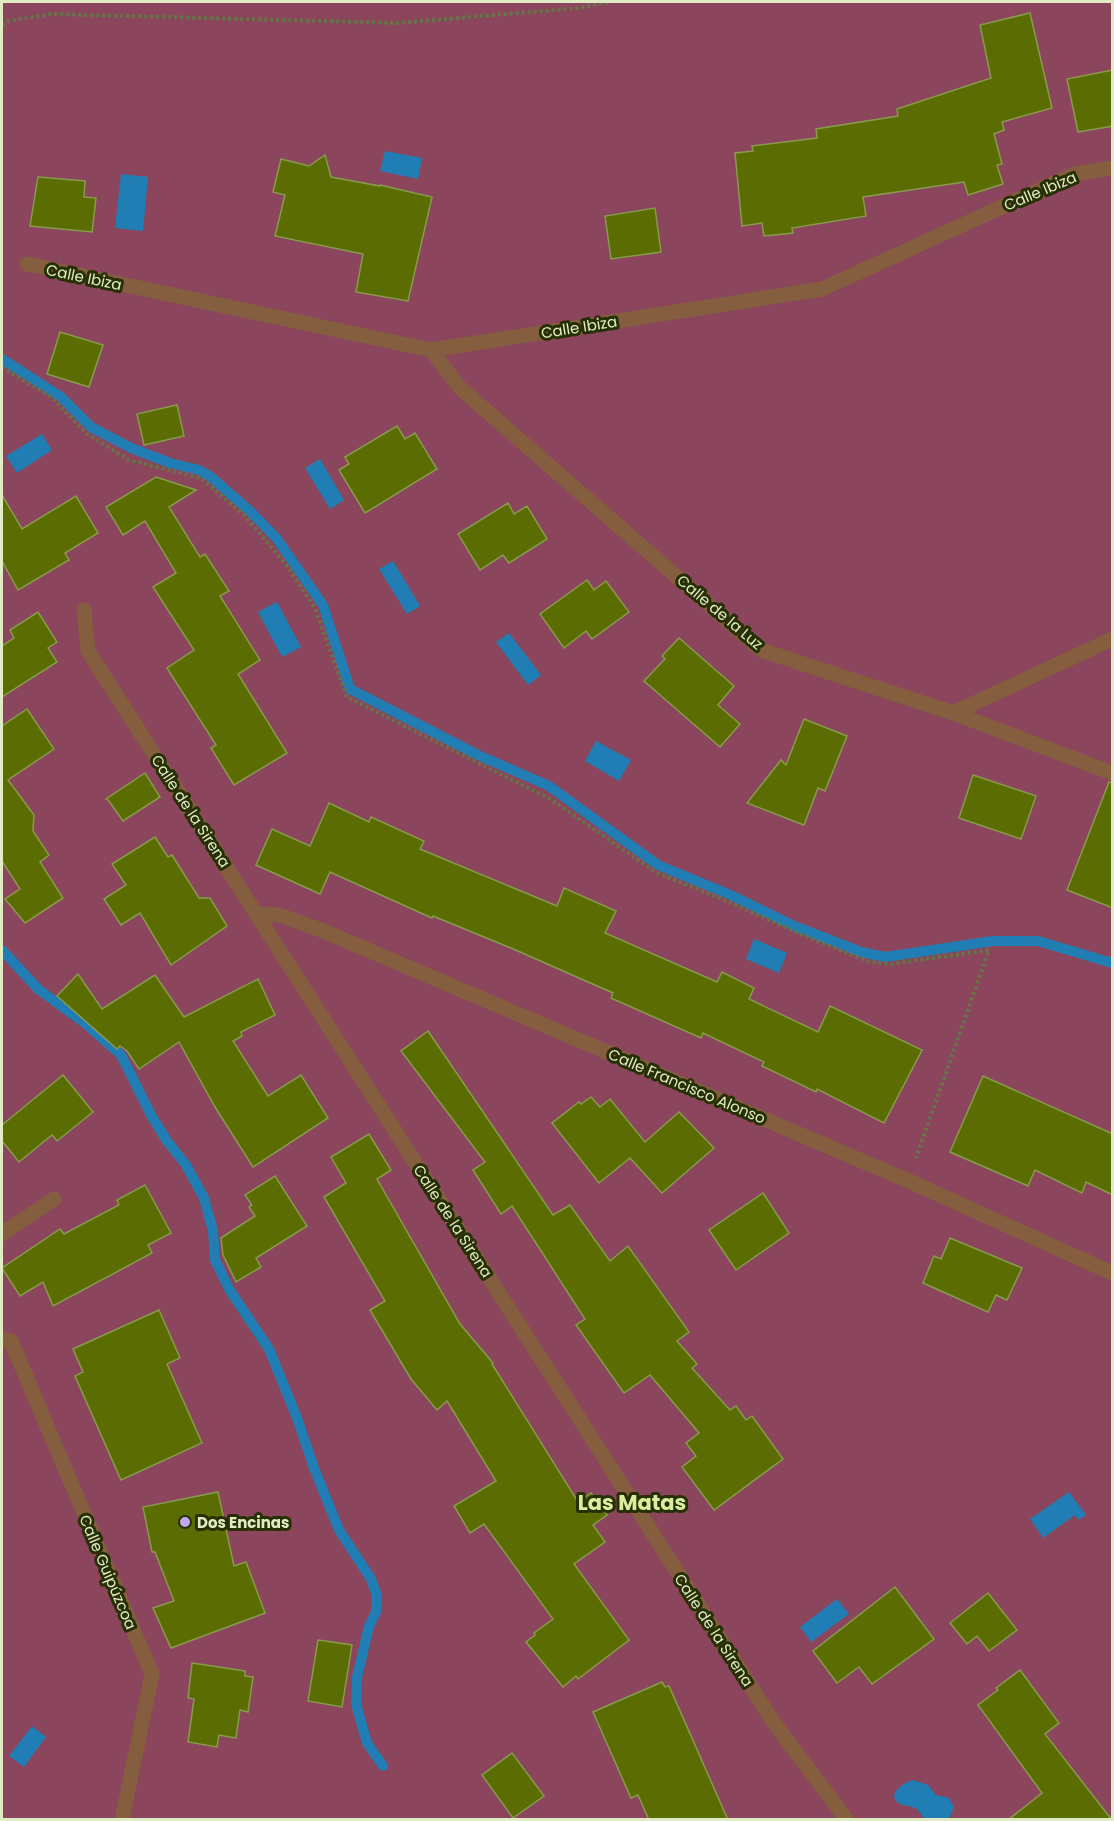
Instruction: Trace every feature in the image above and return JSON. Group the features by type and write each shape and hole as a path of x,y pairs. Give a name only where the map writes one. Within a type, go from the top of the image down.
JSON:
{"street":[{"name":"Calle Ibiza","path":"27,264 431,350 822,289 1074,174 1113,168"},
{"name":"Calle de la Luz","path":"431,350 460,388 761,650 952,713 1113,773"},
{"name":"Calle de la Sirena","path":"84,610 88,651 776,1726 847,1820"},
{"path":"952,713 1113,639"},
{"name":"Calle Francisco Alonso","path":"256,914 279,915 321,930 909,1181 1113,1273"},
{"path":"2,1234 54,1199"},
{"name":"Calle Guipúzcoa","path":"2,1340 10,1341 152,1674 122,1820"}],"path":[{"path":"2,25 8,21 52,14 399,23 577,8 610,2"},
{"path":"2,367 51,397 87,434 129,460 201,478 246,516 288,567 315,608 347,697 550,799 657,873 870,962 892,963 989,950 909,1181"}],"shaded area":[{"path":"2,2 1112,2 1112,1819 2,1819"}],"water":[{"path":"385,151 422,158 418,179 380,171"},
{"path":"121,174 148,177 143,231 115,228"},
{"path":"42,434 52,450 17,473 6,456"},
{"path":"320,459 344,500 330,509 305,468"},
{"path":"393,561 420,606 407,614 379,569"},
{"path":"277,602 301,647 282,657 258,612"},
{"path":"509,633 541,675 528,685 496,642"},
{"path":"596,741 631,760 619,781 585,761"},
{"path":"754,939 787,953 779,973 746,959"},
{"path":"1069,1492 1086,1515 1078,1520 1075,1515 1043,1538 1030,1519"},
{"path":"837,1599 849,1614 811,1642 800,1627"},
{"path":"32,1726 46,1737 24,1767 9,1756"},
{"path":"912,1780 928,1785 936,1795 949,1798 954,1807 949,1819 924,1819 916,1809 900,1804 896,1800 894,1797 897,1790"}],"building":[{"path":"1030,13 1052,108 1002,122 1004,130 994,134 1002,164 997,165 1003,184 968,195 964,182 863,197 866,216 792,228 793,233 764,236 762,223 742,226 735,153 753,151 752,146 817,138 816,129 898,116 897,109 991,78 980,25"},
{"path":"1113,70 1113,126 1078,132 1067,79"},
{"path":"325,155 331,177 432,197 408,301 356,292 363,254 275,236 285,195 273,192 281,159 309,166"},
{"path":"38,177 85,181 84,197 96,198 92,232 30,226"},
{"path":"655,208 661,252 611,259 605,216"},
{"path":"60,332 103,345 89,387 47,374"},
{"path":"177,405 184,436 144,445 137,414"},
{"path":"397,426 405,439 415,433 437,469 365,513 339,470 349,464 345,457"},
{"path":"156,477 196,490 169,507 200,557 205,554 229,591 220,596 260,660 238,674 287,753 234,785 211,748 216,745 167,668 194,650 153,587 176,573 145,521 123,535 106,507"},
{"path":"2,495 22,529 76,496 98,533 65,553 69,560 18,590 2,561"},
{"path":"508,503 514,514 527,506 547,539 509,563 503,555 480,570 458,534"},
{"path":"587,580 594,590 606,581 629,612 592,639 586,631 564,648 540,614"},
{"path":"38,612 57,642 48,648 57,662 2,697 2,646 14,638 10,630"},
{"path":"679,638 734,686 718,705 740,724 720,747 644,681 665,659 662,656"},
{"path":"27,709 54,749 8,780 34,815 33,831 49,855 40,862 63,898 25,923 5,899 20,889 2,861 2,726"},
{"path":"804,719 847,736 825,791 818,788 804,825 747,803 781,760 786,765"},
{"path":"145,773 160,797 123,821 106,799"},
{"path":"973,775 1036,796 1021,839 959,818"},
{"path":"1109,782 1113,783 1113,908 1067,890"},
{"path":"329,803 369,822 371,817 424,841 420,849 557,906 564,888 616,911 605,933 717,982 722,972 754,988 749,999 818,1032 830,1006 922,1050 884,1123 817,1089 816,1092 762,1066 764,1062 703,1033 701,1038 611,998 613,993 511,948 433,916 432,918 330,872 320,894 256,865 272,829 310,846"},
{"path":"155,837 168,857 172,855 199,898 210,898 227,926 171,965 140,913 121,925 104,899 126,885 112,864"},
{"path":"78,974 102,1009 155,975 184,1017 258,979 275,1015 241,1032 242,1036 233,1041 268,1096 301,1075 328,1118 253,1167 215,1107 179,1042 139,1069 127,1051 120,1046 117,1049 57,996"},
{"path":"428,1031 553,1215 570,1205 610,1261 628,1246 689,1332 677,1341 697,1364 692,1368 730,1410 736,1406 746,1420 752,1416 783,1459 714,1510 682,1467 696,1456 686,1443 699,1433 650,1375 624,1393 576,1325 585,1319 512,1206 501,1214 473,1170 485,1162 401,1051"},
{"path":"63,1075 93,1112 57,1141 52,1135 19,1162 2,1141 2,1125"},
{"path":"983,1076 1113,1134 1113,1195 1086,1182 1082,1193 1035,1170 1028,1186 950,1152"},
{"path":"591,1097 600,1107 610,1099 645,1142 679,1112 714,1148 662,1193 630,1158 599,1183 552,1123 579,1102 581,1104"},
{"path":"369,1134 391,1170 377,1179 460,1324 493,1363 578,1502 591,1493 607,1515 593,1525 605,1542 574,1564 629,1640 578,1679 576,1676 563,1687 526,1642 553,1619 484,1524 470,1533 454,1506 496,1481 447,1401 437,1410 411,1379 370,1310 385,1301 324,1197 346,1183 331,1157"},
{"path":"275,1176 307,1226 256,1258 261,1267 236,1282 223,1255 221,1238 255,1216 249,1207 252,1205 245,1195"},
{"path":"145,1185 171,1233 148,1245 152,1253 53,1306 43,1282 20,1296 2,1268 60,1229 64,1234 119,1205 117,1200"},
{"path":"763,1193 789,1233 736,1270 709,1230"},
{"path":"950,1238 1022,1268 1007,1300 996,1295 988,1312 923,1283 934,1256 941,1259"},
{"path":"159,1310 180,1358 167,1364 202,1443 121,1480 75,1376 83,1372 73,1349"},
{"path":"218,1492 234,1566 246,1562 265,1613 171,1648 153,1608 174,1601 155,1552 152,1552 143,1507"},
{"path":"895,1587 934,1639 872,1684 859,1667 837,1683 813,1651"},
{"path":"988,1593 1017,1630 989,1651 977,1636 967,1644 950,1623"},
{"path":"318,1640 352,1645 342,1707 308,1701"},
{"path":"192,1663 245,1671 245,1676 253,1677 248,1712 240,1710 236,1738 219,1735 217,1747 188,1742 194,1699 188,1698"},
{"path":"1020,1670 1059,1723 1045,1734 1112,1820 1008,1820 1042,1793 978,1705"},
{"path":"662,1682 665,1687 669,1686 728,1820 649,1820 638,1795 631,1798 593,1712"},
{"path":"512,1753 544,1796 513,1818 482,1775"}],"waterway":[{"path":"2,359 61,397 91,427 131,448 170,463 199,470 211,477 251,512 277,539 323,605 350,689 478,755 549,786 658,865 733,896 794,926 861,952 885,957 993,941 1038,941 1112,963"},
{"path":"2,950 38,989 86,1024 121,1055 152,1117 186,1165 204,1198 213,1231 215,1260 229,1289 269,1349 339,1530 371,1579 377,1596 376,1612 369,1626 357,1677 356,1704 367,1743 383,1766"}],"place":[{"name":"Dos Encinas","path":"185,1522"}],"district":[{"name":"Las Matas","path":"632,1502"}]}
